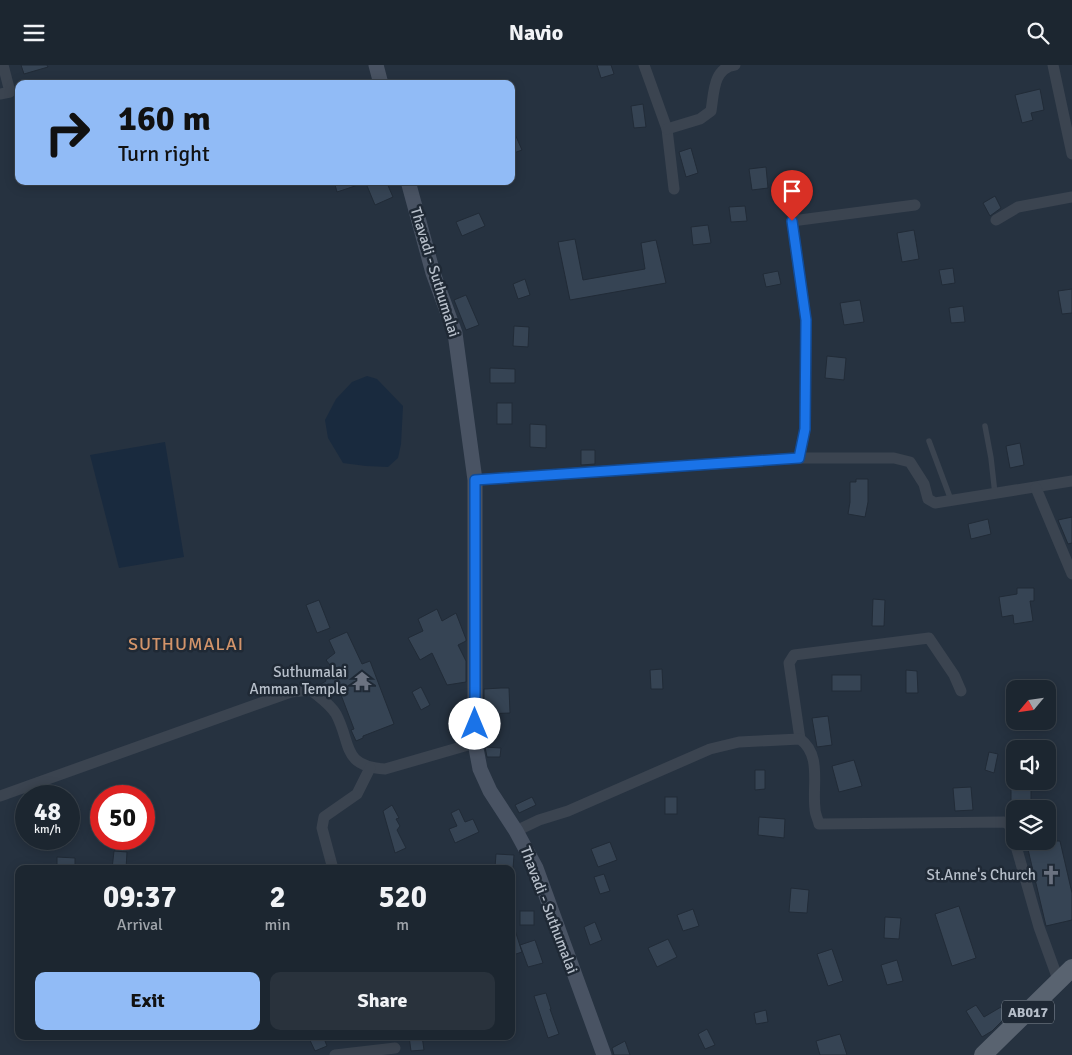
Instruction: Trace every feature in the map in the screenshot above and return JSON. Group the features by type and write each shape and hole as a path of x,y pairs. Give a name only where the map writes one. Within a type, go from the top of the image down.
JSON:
{"main road":[{"path":"376,65 380,80"},
{"name":"Thavadi - Suthumalai","path":"409,185 433,273 455,333 475,480 475,743 480,769 490,791 516,831 536,868 604,1055"},
{"name":"AB017","path":"982,1055 1072,968"}],"street":[{"path":"0,94 10,92 3,65"},
{"path":"644,65 666,129 674,189"},
{"path":"666,129 700,119 711,111 716,77 728,66 735,65"},
{"path":"1053,65 1072,154"},
{"path":"996,221 1018,207 1072,197"},
{"path":"799,458 805,429 806,320 792,221 915,205"},
{"path":"475,480 799,458 894,459 910,462 924,484 928,499 935,503 1072,481"},
{"path":"1036,488 1072,574"},
{"path":"800,739 789,663 794,655 929,638 954,675 961,691"},
{"path":"0,796 291,692 311,690 322,698 335,713 353,759 370,768 385,769 475,743"},
{"path":"516,831 539,820 568,811 710,749 738,742 800,739 808,744 814,763 815,810 819,824 1004,822 1010,825 1039,927 1059,982"},
{"path":"333,865 322,828 324,817 357,794 370,768"},
{"path":"335,1055 396,1051"}],"lane":[{"path":"985,426 996,494"},
{"path":"929,441 951,500"}],"water":[{"path":"367,376 377,379 403,406 401,444 398,458 388,467 343,463 328,438 325,420 336,399 352,382"},
{"path":"165,442 184,557 119,568 90,455"}],"building":[{"path":"21,65 47,65 48,67 24,74"},
{"path":"597,65 611,65 614,74 601,78"},
{"path":"1040,89 1044,110 1031,113 1033,120 1022,123 1015,95"},
{"path":"643,104 646,127 634,128 631,106"},
{"path":"515,134 522,150 515,153"},
{"path":"691,148 698,173 686,177 679,152"},
{"path":"766,167 768,188 752,190 749,169"},
{"path":"335,185 358,185 337,192"},
{"path":"367,185 388,185 393,197 375,205"},
{"path":"995,196 1001,208 990,216 983,203"},
{"path":"745,206 747,221 731,222 729,207"},
{"path":"479,213 485,226 462,236 456,222"},
{"path":"708,225 711,243 693,245 691,227"},
{"path":"914,230 919,259 902,262 897,233"},
{"path":"575,239 583,280 645,269 641,243 656,240 666,283 570,300 558,242"},
{"path":"953,268 955,283 942,285 939,270"},
{"path":"778,271 781,284 766,287 763,274"},
{"path":"525,279 530,295 518,299 513,284"},
{"path":"1072,289 1072,313 1062,314 1058,291"},
{"path":"466,295 479,325 466,330 454,300"},
{"path":"860,300 864,322 844,325 840,303"},
{"path":"963,306 965,322 951,323 949,308"},
{"path":"514,326 529,327 528,347 513,346"},
{"path":"827,356 846,358 844,380 825,378"},
{"path":"490,368 515,369 515,383 490,383"},
{"path":"497,403 512,403 512,424 497,424"},
{"path":"530,424 546,425 546,448 530,447"},
{"path":"1020,443 1024,465 1010,468 1006,446"},
{"path":"581,450 595,450 595,464 581,465"},
{"path":"856,479 868,479 868,502 865,517 848,514 850,482 856,482"},
{"path":"1072,517 1072,543 1068,544 1058,520"},
{"path":"988,519 991,534 971,539 968,524"},
{"path":"1017,588 1034,588 1034,601 1030,601 1033,621 1014,624 1013,615 1002,617 999,597 1017,594"},
{"path":"873,599 885,600 884,626 872,626"},
{"path":"319,600 330,628 317,633 306,605"},
{"path":"437,609 442,621 456,613 466,639 466,641 458,645 466,661 466,682 447,685 432,653 420,660 408,638 423,631 418,619"},
{"path":"347,632 362,664 370,661 394,724 363,736 363,738 356,741 351,730 354,729 338,687 327,693 321,684 326,681 323,674 334,670 326,660 335,653 329,640"},
{"path":"662,669 663,689 651,689 650,670"},
{"path":"906,670 917,671 918,693 906,693"},
{"path":"832,675 861,675 861,691 832,691"},
{"path":"421,687 430,705 421,710 412,692"},
{"path":"509,688 510,713 484,714 484,689"},
{"path":"828,716 832,745 817,747 812,718"},
{"path":"485,747 501,748 500,757 487,757"},
{"path":"989,752 998,754 994,773 985,770"},
{"path":"854,760 862,786 839,792 832,766"},
{"path":"755,770 765,770 765,789 755,790"},
{"path":"971,787 973,810 955,811 953,788"},
{"path":"1011,790 1031,790 1031,800 1011,800"},
{"path":"532,797 536,805 519,813 515,805"},
{"path":"665,797 677,797 677,814 665,814"},
{"path":"392,805 399,818 396,819 400,826 397,830 406,848 395,853 383,811"},
{"path":"459,809 465,822 473,819 479,832 455,843 449,829 457,826 451,813"},
{"path":"759,817 785,819 784,838 758,835"},
{"name":"St.Anne's Church","path":"1056,841 1060,841 1072,893 1072,920 1046,926 1028,850 1056,850"},
{"path":"610,842 617,860 598,867 591,849"},
{"path":"114,851 127,852 126,865 112,865"},
{"path":"496,854 514,855 513,865 495,865"},
{"path":"57,857 75,858 75,865 57,865"},
{"path":"604,874 610,891 600,894 594,877"},
{"path":"791,888 809,890 807,913 789,912"},
{"path":"959,906 976,958 952,966 935,914"},
{"path":"693,909 699,926 683,931 677,915"},
{"path":"520,911 534,911 534,925 520,925"},
{"path":"885,917 901,918 899,939 884,938"},
{"path":"595,922 602,940 590,945 584,927"},
{"path":"515,930 522,952 515,954"},
{"path":"668,939 677,957 657,967 648,948"},
{"path":"535,940 543,963 528,967 520,945"},
{"path":"832,949 843,981 828,986 817,954"},
{"path":"897,960 903,981 887,985 881,965"},
{"path":"546,993 559,1034 548,1038 534,996"},
{"path":"976,1005 984,1017 1001,1007 1006,1017 992,1031 982,1037 966,1011"},
{"path":"766,1010 768,1022 756,1024 754,1013"},
{"path":"707,1029 715,1045 705,1049 698,1034"},
{"path":"840,1034 847,1055 820,1055 816,1041"},
{"path":"310,1040 325,1040 327,1046 315,1051"},
{"path":"410,1040 423,1040 424,1050 411,1051"},
{"path":"625,1041 630,1055 614,1055 612,1048"}],"place":[{"name":"Suthumalai Amman Temple","path":"362,681"},
{"name":"St.Anne's Church","path":"1051,875"}],"district":[{"name":"SUTHUMALAI","path":"186,644"}],"route":[{"path":"475,724 475,480 799,458 805,429 806,320 792,221"}]}
